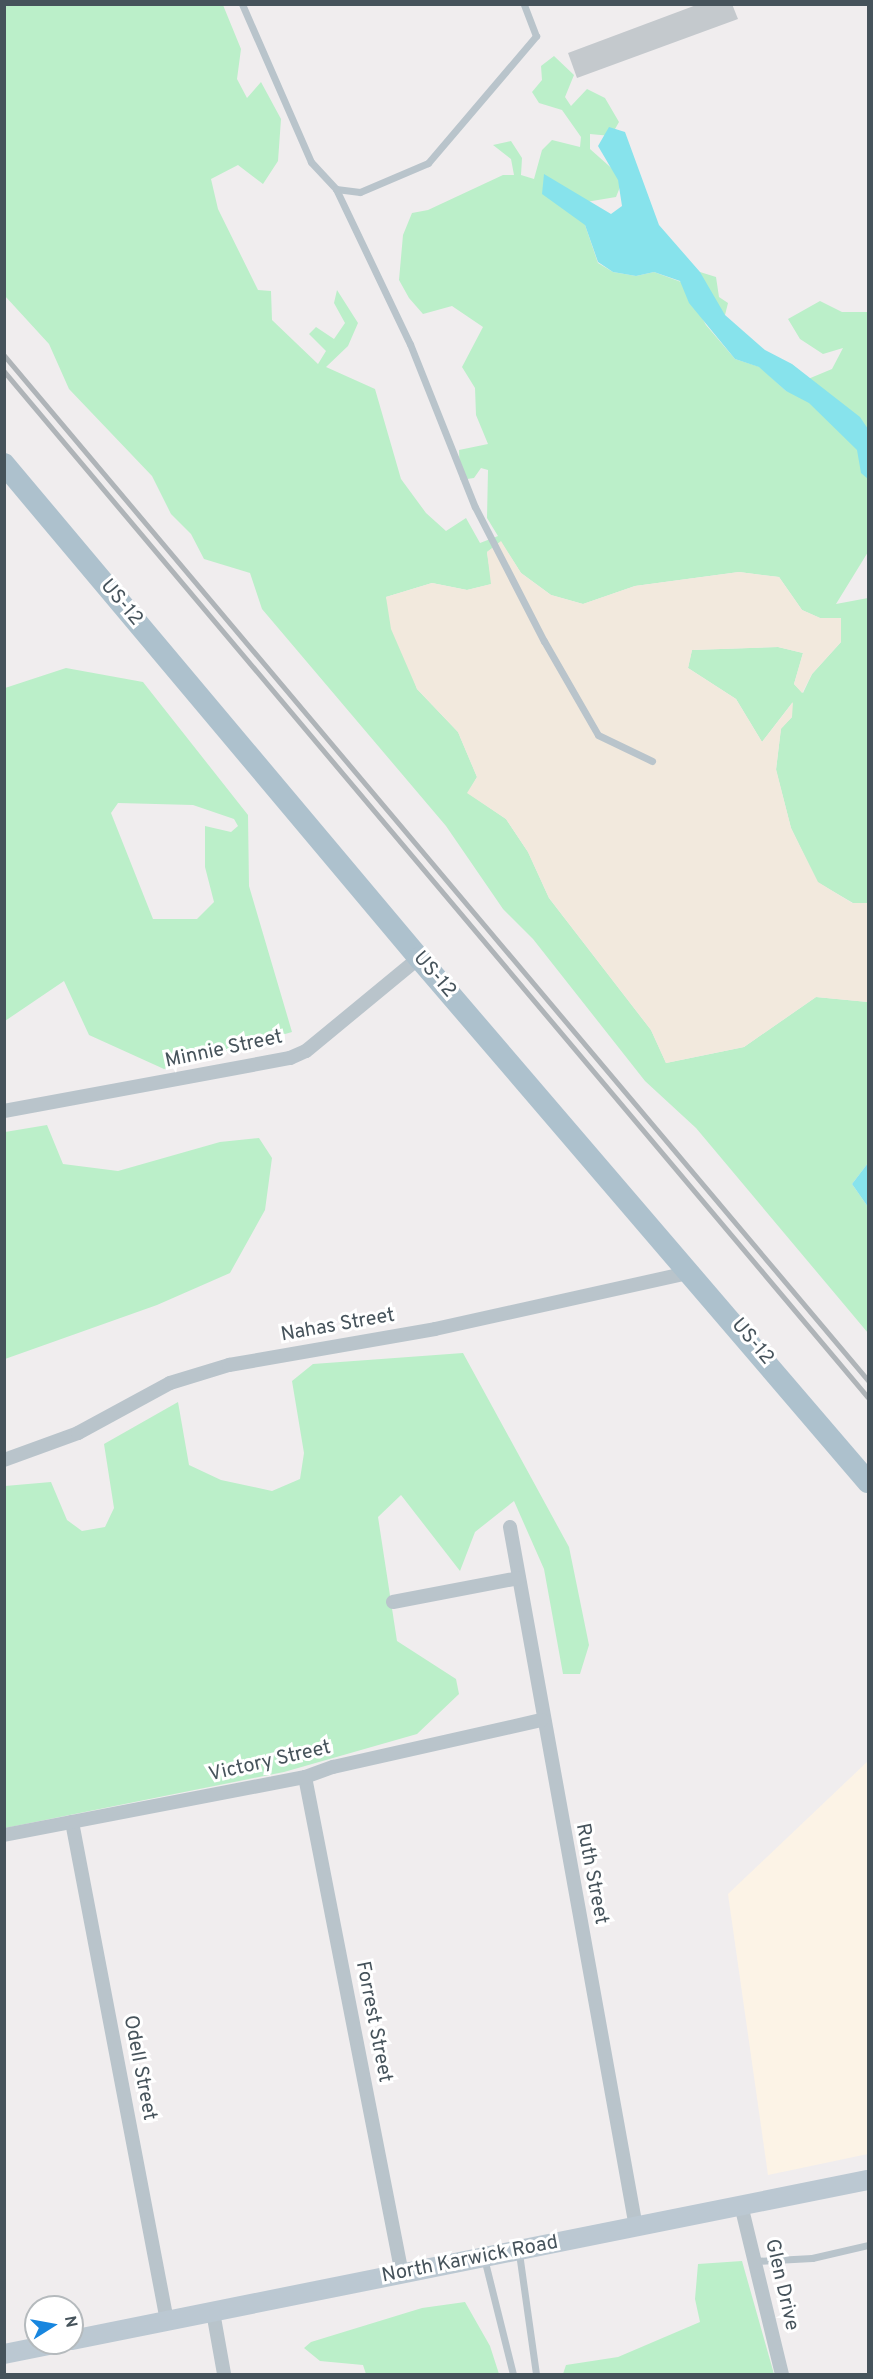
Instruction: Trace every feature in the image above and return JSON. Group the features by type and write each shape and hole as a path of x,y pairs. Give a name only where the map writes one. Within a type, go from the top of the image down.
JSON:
{"main road":[{"name":"US-12","path":"4,464 419,958 693,1272 868,1482"}],"street":[{"name":"Minnie Street","path":"4,1111 290,1058 306,1051 419,958"},
{"name":"Nahas Street","path":"4,1460 78,1433 170,1383 229,1365 435,1329 693,1272"},
{"name":"Ruth Street","path":"510,1527 542,1720 636,2226"},
{"path":"393,1602 519,1578"},
{"name":"Victory Street","path":"4,1835 305,1777 333,1767 542,1720"},
{"name":"Forrest Street","path":"305,1777 402,2274"},
{"name":"Odell Street","path":"72,1822 167,2321"},
{"name":"North Karwick Road","path":"84,2338 868,2180"},
{"name":"Glen Drive","path":"741,2205 782,2374"},
{"path":"213,2312 224,2374"},
{"path":"4,2354 24,2350"}],"lane":[{"path":"242,4 311,162 336,189 410,344 475,507 544,641 598,735 652,761"},
{"path":"336,189 360,192 428,163 536,36 524,4"},
{"path":"755,2261 812,2258 868,2245"},
{"path":"519,2250 536,2374"},
{"path":"484,2257 513,2374"}],"shaded area":[{"path":"868,1761 868,2154 768,2175 728,1894"}],"green space":[{"path":"4,5 223,5 241,49 237,79 247,98 261,82 281,119 278,161 263,184 238,165 211,179 218,209 258,290 271,291 272,320 318,364 326,351 309,334 316,327 334,339 345,323 334,303 337,290 358,323 348,346 326,367 375,389 401,479 426,513 446,531 466,518 480,543 498,536 487,518 488,470 481,468 474,478 460,480 459,450 488,444 476,415 475,388 462,367 483,327 452,306 423,314 409,298 399,280 403,235 412,213 428,210 503,175 514,175 511,159 493,145 511,141 522,158 521,175 534,179 542,150 552,140 580,147 581,137 562,110 539,103 532,92 542,80 541,66 554,56 574,75 565,97 571,106 587,89 605,98 619,122 611,136 590,134 590,149 617,173 620,187 616,197 586,202 585,225 598,263 613,272 636,276 654,272 692,286 700,272 716,277 719,297 728,303 725,315 696,307 706,325 735,359 760,367 786,391 821,397 792,364 808,379 832,369 843,348 823,354 800,339 788,319 820,301 842,312 868,312 868,552 836,604 868,598 868,903 853,903 817,882 791,828 776,770 781,728 792,717 792,703 762,742 736,699 688,668 692,650 778,647 803,653 794,684 803,693 812,674 841,642 841,618 820,618 802,610 779,577 739,572 635,586 583,604 551,595 521,573 501,542 487,552 492,584 467,590 432,583 386,597 417,689 458,732 477,777 468,793 506,819 528,852 549,898 651,1030 666,1063 744,1047 816,997 868,1002 868,1163 852,1184 868,1207 868,1333 696,1128 645,1081 533,939 503,909 446,826 262,609 250,573 204,559 191,534 171,514 152,476 69,389 49,344 5,296"},
{"path":"66,668 143,682 248,815 249,886 292,1032 164,1069 89,1035 64,981 5,1021 5,688","holes":["118,803 193,805 234,819 238,826 231,832 205,826 205,867 214,902 197,919 153,919 111,813"]},
{"path":"47,1125 63,1164 118,1171 220,1142 259,1138 272,1158 265,1210 230,1273 157,1305 5,1359 5,1132"},
{"path":"463,1353 569,1547 589,1645 580,1674 563,1674 544,1569 514,1501 475,1532 460,1571 401,1495 378,1517 397,1641 456,1679 459,1694 417,1734 284,1772 5,1828 5,1486 51,1482 67,1520 82,1531 105,1527 114,1508 104,1444 178,1402 189,1465 221,1480 272,1491 300,1479 304,1453 292,1381 313,1364"},
{"path":"742,2261 774,2374 563,2374 566,2365 618,2357 700,2322 695,2299 698,2264"},
{"path":"465,2302 490,2346 499,2374 366,2374 363,2365 320,2361 304,2348 311,2342 422,2308"}],"sand":[{"path":"501,541 521,573 551,595 583,604 635,586 739,572 779,577 802,610 820,618 841,618 841,642 812,674 802,693 794,684 803,653 778,647 692,650 688,668 736,699 762,742 793,702 792,717 781,729 776,769 791,828 818,882 852,903 868,903 868,1002 816,997 744,1047 666,1063 651,1030 549,898 528,852 506,819 467,793 477,777 458,732 417,689 391,629 386,597 432,583 467,590 491,584 487,552"}],"water":[{"path":"609,127 625,132 659,225 700,272 725,315 765,350 792,364 860,417 868,429 868,479 861,473 857,450 809,403 786,391 759,367 735,359 689,303 680,281 654,272 636,276 613,272 598,262 585,225 542,194 544,174 611,214 622,206 618,180 598,146"},
{"path":"868,1163 868,1207 852,1184"}],"building":[{"path":"699,4 732,4 738,19 577,78 568,53"}],"railway":[{"path":"4,355 868,1380"},
{"path":"4,371 868,1397"}]}
